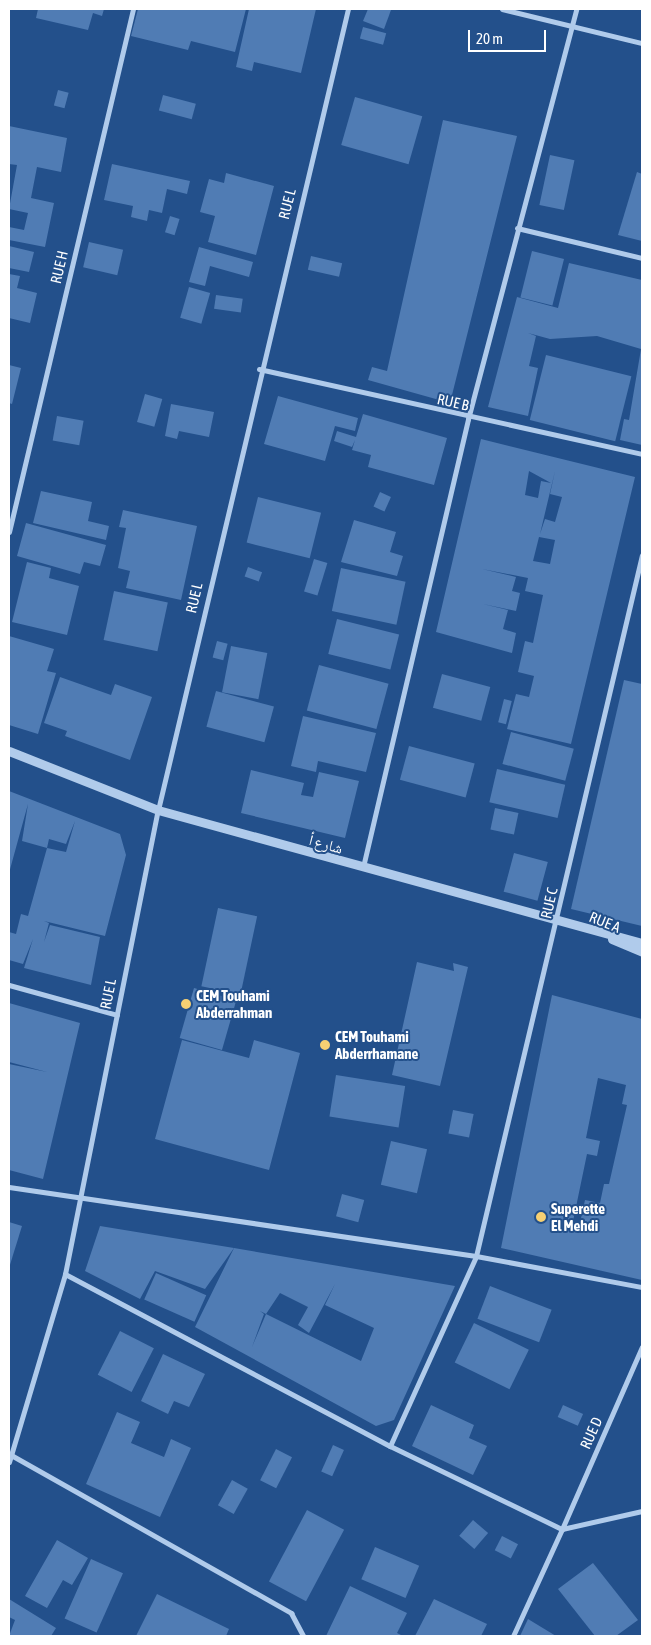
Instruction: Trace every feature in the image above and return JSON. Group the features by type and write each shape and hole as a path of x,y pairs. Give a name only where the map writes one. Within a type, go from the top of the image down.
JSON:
{"street":[{"name":"RUE H","path":"9,532 133,9"},
{"name":"RUE L","path":"9,1462 65,1274 82,1197 158,810 259,369 348,9"},
{"path":"502,9 642,43"},
{"path":"362,868 468,419 576,9"},
{"path":"517,228 642,258"},
{"name":"RUE B","path":"259,369 468,419 642,454"},
{"name":"RUE C","path":"390,1446 476,1256 558,918 642,555"},
{"name":"شارع أ","path":"9,750 158,810 362,868 558,918 642,943"},
{"name":"RUE A","path":"558,918 642,952"},
{"path":"616,941 642,948"},
{"path":"9,985 117,1015"},
{"path":"9,1187 476,1256 642,1286"},
{"path":"65,1274 390,1446 562,1529 642,1511"},
{"name":"RUE D","path":"513,1636 642,1347"},
{"path":"11,1455 291,1613 303,1636"}],"building":[{"path":"38,9 104,9 102,16 93,13 88,30 36,18"},
{"path":"138,9 246,9 235,52 191,41 188,50 131,36"},
{"path":"249,9 316,9 301,73 254,62 252,71 236,67"},
{"path":"368,9 391,10 384,29 363,21"},
{"path":"363,27 386,33 383,45 360,39"},
{"path":"58,90 69,93 64,108 54,105"},
{"path":"163,95 196,104 192,119 159,110"},
{"path":"355,97 422,116 409,164 341,145"},
{"path":"443,120 517,136 450,403 368,380 372,367 387,371"},
{"path":"9,126 67,138 61,172 37,167 31,198 54,203 45,247 9,240 9,227 24,230 28,213 9,209 17,165 9,164"},
{"path":"550,155 574,160 564,210 539,205"},
{"path":"112,164 190,181 187,194 167,189 162,213 149,210 147,221 131,217 133,206 104,200"},
{"path":"637,172 642,174 642,241 618,235"},
{"path":"226,173 274,186 256,255 208,242 215,216 200,212 209,179 224,183"},
{"path":"170,216 180,219 175,235 165,232"},
{"path":"89,242 123,250 117,275 83,267"},
{"path":"9,246 34,252 29,272 9,268"},
{"path":"199,247 253,262 249,277 210,266 205,286 189,282"},
{"path":"532,251 564,259 552,306 520,298"},
{"path":"311,256 342,263 339,277 308,270"},
{"path":"569,263 642,280 642,445 620,440 624,419 629,420 641,349 597,336 550,339 528,333 536,336 529,366 538,368 528,416 488,407 517,297 558,308"},
{"path":"9,274 20,276 17,288 37,293 30,323 9,318"},
{"path":"189,287 210,293 201,324 180,318"},
{"path":"216,295 243,299 241,313 214,309"},
{"path":"546,355 631,376 615,441 530,420"},
{"path":"9,365 21,368 12,404 9,403"},
{"path":"145,394 162,399 154,427 137,422"},
{"path":"278,396 358,418 355,431 335,426 325,461 264,444"},
{"path":"171,404 214,412 209,437 179,431 177,439 165,436"},
{"path":"363,414 447,438 434,485 368,467 371,455 352,450 355,440 352,447 334,441 337,431 356,437"},
{"path":"57,416 84,421 79,445 53,441"},
{"path":"481,439 635,477 571,744 507,729 516,694 529,697 534,676 518,672 525,641 533,643 543,595 525,591 528,578 482,569 516,577 512,591 520,593 516,611 483,604 508,610 503,629 516,633 512,653 436,632","holes":["529,471 551,483 541,481 538,498 525,495","555,471 550,494 562,497 555,522 545,519 540,534","539,537 555,540 550,564 533,561"]},
{"path":"41,491 92,502 88,521 109,526 106,540 33,523"},
{"path":"380,492 391,497 384,511 373,507"},
{"path":"258,497 321,513 310,558 247,543"},
{"path":"123,510 197,526 181,600 126,588 130,571 118,568 126,528 119,527"},
{"path":"354,520 396,532 390,552 403,556 397,576 341,562"},
{"path":"26,523 106,545 100,566 84,562 80,574 17,556"},
{"path":"314,559 327,563 317,596 304,592"},
{"path":"27,562 51,568 49,578 79,586 67,635 12,622"},
{"path":"248,567 262,572 259,582 245,576"},
{"path":"341,568 406,582 396,625 332,611"},
{"path":"114,591 168,602 157,651 104,640"},
{"path":"337,619 399,634 390,669 328,654"},
{"path":"9,636 54,649 47,671 56,673 38,734 9,725"},
{"path":"217,641 228,644 223,660 213,657"},
{"path":"231,646 267,653 258,699 222,692"},
{"path":"319,665 389,684 376,729 307,710"},
{"path":"442,674 490,687 481,721 433,708"},
{"path":"60,677 111,695 115,684 152,697 130,760 65,736 67,731 44,723"},
{"path":"624,680 642,684 642,926 571,909"},
{"path":"216,691 274,707 264,742 206,727"},
{"path":"504,699 512,701 506,724 498,722"},
{"path":"303,716 376,733 366,772 318,761 316,772 291,766"},
{"path":"511,732 574,749 565,781 502,764"},
{"path":"409,746 475,764 466,797 400,780"},
{"path":"497,769 565,785 558,818 489,802"},
{"path":"251,770 304,783 301,795 313,797 319,772 359,781 345,838 241,813"},
{"path":"9,791 120,834 126,855 105,936 44,921 49,923 44,942 50,925 100,937 91,985 24,968 33,939 23,964 9,960 9,932 16,934 21,914 28,916 47,848 22,841 28,804 9,873","holes":["75,821 66,852 47,848 49,839 66,844"]},
{"path":"495,808 518,813 514,835 490,830"},
{"path":"514,853 548,862 537,901 504,892"},
{"path":"218,908 257,916 240,995 201,986"},
{"path":"417,962 454,971 453,963 468,967 440,1086 392,1075"},
{"path":"194,988 236,1000 222,1050 180,1038"},
{"path":"552,995 642,1019 642,1280 501,1248","holes":["598,1078 626,1085 622,1104 627,1105 609,1184 604,1184 600,1203 585,1200 578,1232 571,1231 587,1154 597,1156 600,1141 586,1138"]},
{"path":"9,1003 80,1023 43,1179 9,1170 9,1064 47,1072 9,1062"},
{"path":"182,1040 249,1058 254,1040 300,1053 269,1170 155,1139"},
{"path":"336,1075 405,1086 399,1127 329,1116"},
{"path":"453,1110 474,1114 469,1138 448,1134"},
{"path":"391,1141 427,1149 417,1193 381,1185"},
{"path":"342,1194 364,1200 358,1222 336,1216"},
{"path":"9,1222 22,1226 9,1268"},
{"path":"100,1226 234,1248 205,1289 155,1271 140,1299 85,1271"},
{"path":"234,1248 455,1286 394,1420 376,1426 195,1327","holes":["335,1284 325,1305 374,1328 361,1361 266,1314 280,1293 308,1307 298,1325 309,1333","260,1311 266,1314 252,1347 264,1314"]},
{"path":"156,1273 206,1295 194,1322 144,1299"},
{"path":"490,1286 552,1310 539,1342 477,1319"},
{"path":"474,1323 529,1350 510,1389 455,1363"},
{"path":"120,1331 154,1348 132,1392 98,1375"},
{"path":"163,1354 205,1374 189,1407 174,1401 168,1414 141,1401"},
{"path":"431,1405 474,1425 469,1438 487,1446 473,1475 412,1446"},
{"path":"563,1405 583,1414 578,1426 558,1417"},
{"path":"117,1412 140,1422 131,1443 164,1457 171,1439 191,1448 160,1517 86,1484"},
{"path":"333,1445 344,1450 332,1476 321,1471"},
{"path":"276,1449 292,1457 276,1488 260,1480"},
{"path":"232,1480 248,1489 234,1514 218,1505"},
{"path":"307,1510 344,1530 306,1601 269,1582"},
{"path":"473,1520 488,1533 474,1549 459,1536"},
{"path":"502,1536 518,1544 511,1558 495,1550"},
{"path":"57,1540 88,1558 72,1585 63,1580 47,1608 25,1596"},
{"path":"375,1547 419,1566 406,1598 361,1579"},
{"path":"91,1559 123,1573 97,1633 65,1618"},
{"path":"593,1563 638,1620 616,1636 595,1636 558,1589"},
{"path":"350,1586 407,1613 397,1633 403,1636 326,1636"},
{"path":"157,1594 229,1629 226,1636 136,1636"},
{"path":"9,1599 56,1628 51,1636 9,1636 15,1620 9,1617"},
{"path":"434,1599 487,1624 481,1636 415,1636"},
{"path":"528,1619 556,1636 520,1636"}],"place":[{"name":"CEM Touhami Abderrahman","path":"186,1004"},
{"name":"CEM Touhami Abderrhamane","path":"325,1045"},
{"name":"Superette El Mehdi","path":"541,1217"}]}
